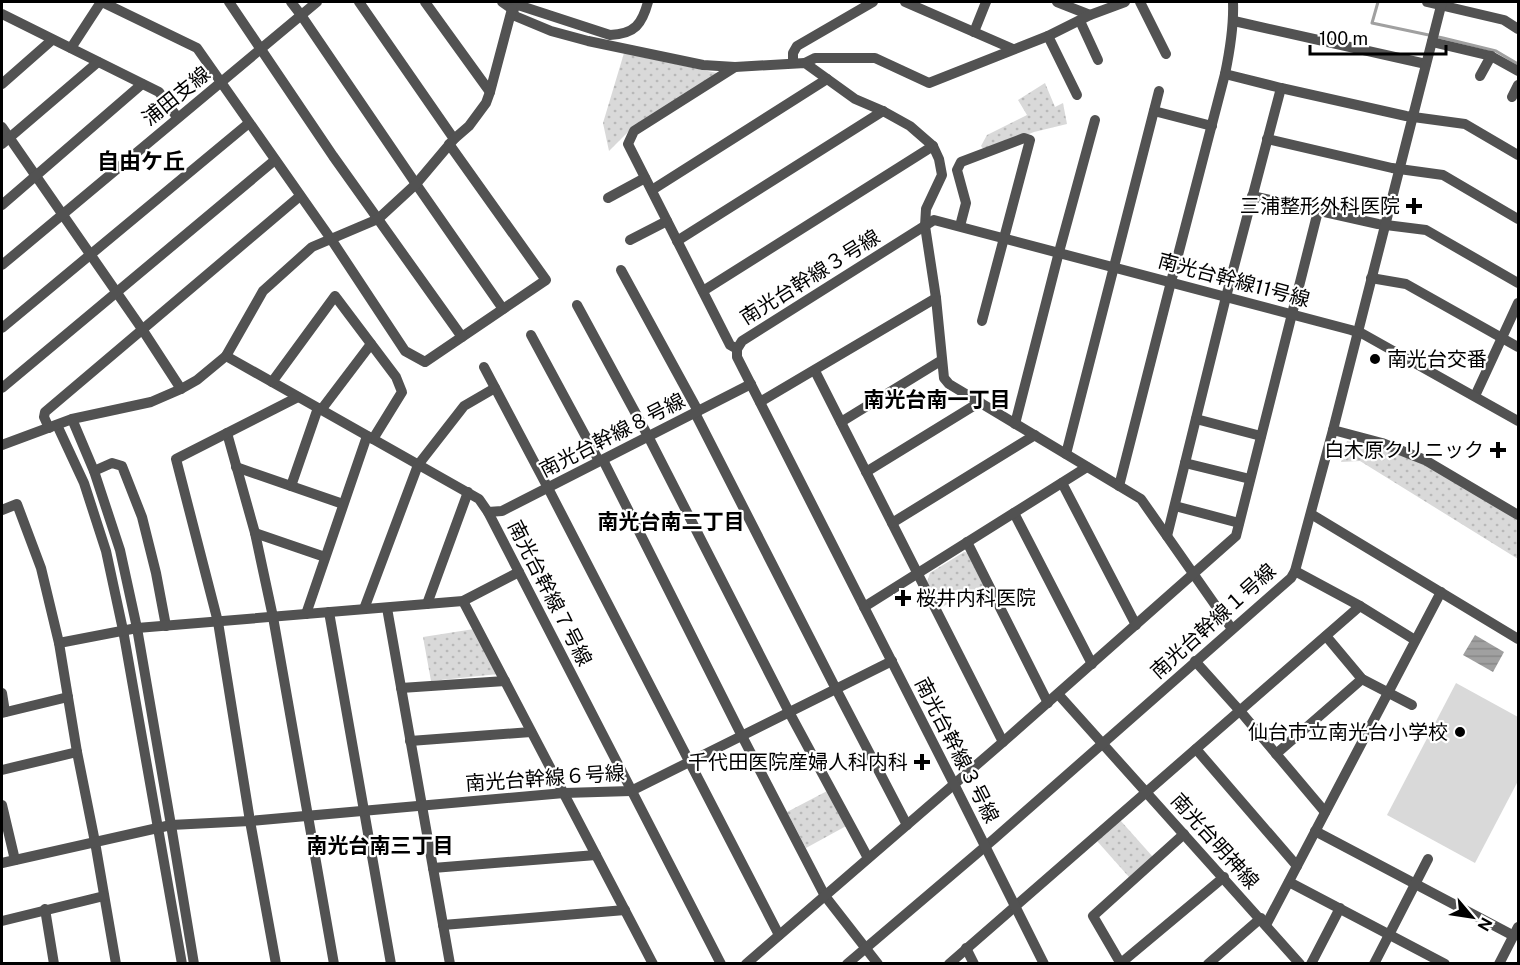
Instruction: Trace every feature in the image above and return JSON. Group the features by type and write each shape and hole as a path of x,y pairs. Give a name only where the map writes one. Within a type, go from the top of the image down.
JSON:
{"street":[{"path":"71,48 101,2 197,48 405,351 425,362 546,280 359,2"},
{"path":"229,2 333,156 462,337"},
{"path":"291,2 503,309"},
{"name":"浦田支線","path":"2,265 177,117 318,2"},
{"path":"425,2 490,92"},
{"path":"502,2 512,9 515,16 551,30 703,65 735,67 799,63 815,58 875,58 929,83 1048,36 1090,15 1125,2"},
{"path":"2,445 72,419 151,402 198,380 226,356 263,291 312,247 378,219 416,184 452,141 469,126 486,103 512,9 518,5 610,35 631,31 639,24 648,2"},
{"path":"873,2 797,46 793,53 799,63 855,99 910,126 933,146 939,159 942,175 926,209 925,226 936,298 944,378 949,384 1141,499 1232,629"},
{"path":"905,2 1013,49"},
{"path":"974,32 986,2"},
{"path":"1057,2 1090,15"},
{"path":"1140,2 1166,54"},
{"path":"1119,486 1225,75 1234,21 1233,2"},
{"path":"1427,2 1441,3 1504,20 1518,29"},
{"name":"南光台幹線１号線","path":"848,963 1291,578 1295,571 1333,430 1441,3"},
{"path":"4,18 159,92 177,117"},
{"path":"1080,21 1098,60"},
{"path":"1234,21 1426,64"},
{"path":"1048,36 1077,95"},
{"path":"1433,38 1491,56 1518,71"},
{"path":"2,84 52,40"},
{"path":"1480,76 1491,56"},
{"path":"5,141 98,62"},
{"path":"735,67 634,131 628,144 730,345 737,349"},
{"path":"1225,75 1412,117 1465,124 1518,155"},
{"path":"651,190 827,80"},
{"path":"2,205 142,84"},
{"path":"1512,97 1518,85"},
{"path":"1167,536 1281,88"},
{"path":"1066,454 1159,91"},
{"path":"677,241 883,111"},
{"path":"1154,111 1212,126"},
{"path":"1015,424 1095,120"},
{"path":"2,328 249,123"},
{"path":"2,127 5,141 35,175 181,389"},
{"path":"960,226 966,202 957,170 962,162 1024,138 1030,140 982,321"},
{"path":"1267,139 1399,169 1443,175 1518,219"},
{"path":"703,291 933,146"},
{"path":"2,388 275,160"},
{"path":"608,198 645,178"},
{"path":"182,963 123,630 106,551 84,483 53,426 44,417 45,412 300,196"},
{"path":"1252,196 1385,225 1426,230 1518,283"},
{"path":"746,963 1048,703 1236,536 1318,211"},
{"name":"南光台幹線11号線","path":"925,226 934,220 960,226 1357,332 1518,421"},
{"path":"630,240 667,221"},
{"name":"南光台幹線３号線","path":"925,226 742,341 737,349 737,357 1044,963"},
{"path":"621,270 697,412 836,689 908,825"},
{"path":"1371,278 1406,284 1518,347"},
{"path":"272,382 335,296 396,377 402,392 370,437 343,504 306,614"},
{"path":"760,402 936,298"},
{"path":"1475,396 1518,303"},
{"path":"577,305 648,436 789,712 868,858"},
{"path":"531,335 601,461 825,896 879,963"},
{"path":"291,486 320,409 371,344"},
{"name":"南光台幹線７号線","path":"226,356 479,499 488,512 721,963"},
{"path":"841,422 942,360"},
{"path":"484,367 779,935"},
{"path":"815,371 1003,742"},
{"name":"南光台幹線８号線","path":"488,512 502,511 751,384"},
{"path":"364,609 418,465 464,406 495,388"},
{"path":"276,963 250,821 218,622 176,459 298,397"},
{"path":"866,472 980,402"},
{"path":"72,419 94,471 120,550 136,628 194,963"},
{"path":"1196,419 1261,436"},
{"path":"1333,430 1410,453 1518,515"},
{"path":"227,433 255,533 273,617 334,963"},
{"path":"891,523 1035,435"},
{"path":"94,471 112,463 122,466 142,517 166,626"},
{"path":"1185,463 1250,479"},
{"path":"236,467 343,504"},
{"path":"864,607 1087,467"},
{"path":"1062,483 1136,625"},
{"path":"427,604 468,492"},
{"path":"2,510 17,504 40,568 59,643 116,963"},
{"path":"1175,506 1239,523"},
{"path":"1014,513 1092,664"},
{"path":"1311,514 1518,639"},
{"path":"255,533 325,557"},
{"path":"967,542 1048,703"},
{"path":"1295,571 1416,640"},
{"path":"59,643 136,628 463,601 519,572"},
{"path":"1208,963 1263,922 1289,882 1441,592"},
{"path":"463,601 653,963"},
{"path":"949,963 1360,606"},
{"path":"387,608 450,963"},
{"path":"329,612 391,963"},
{"path":"1326,636 1362,679 1412,705"},
{"name":"南光台幹線６号線","path":"2,862 171,825 250,821 631,790 892,661"},
{"path":"1196,661 1325,812"},
{"path":"1276,754 1362,679"},
{"path":"401,688 505,681"},
{"path":"2,693 3,713 68,697"},
{"name":"南光台明神線","path":"1058,694 1224,877 1298,963"},
{"path":"410,741 531,732"},
{"path":"1196,749 1297,866"},
{"path":"2,770 77,752"},
{"path":"2,806 15,860"},
{"path":"1315,831 1415,884 1516,931 1499,963"},
{"path":"1184,834 1093,916 1121,963 1224,877"},
{"path":"433,867 596,855"},
{"path":"1374,963 1428,859"},
{"path":"1289,882 1441,963"},
{"path":"2,921 104,896"},
{"path":"1311,963 1340,908"},
{"path":"45,909 54,963"},
{"path":"443,925 625,910"},
{"path":"966,948 974,963"}],"shaded area":[{"path":"624,53 717,73 633,127 609,151 603,123"},
{"path":"1045,83 1055,107 1063,103 1067,124 1034,132 985,151 981,146 987,135 1027,115 1018,100"},
{"path":"1347,441 1386,450 1423,464 1459,483 1518,521 1518,559 1360,461 1341,462"},
{"path":"964,552 970,553 986,584 942,607 927,582 930,573"},
{"path":"474,629 498,674 431,681 423,637"},
{"path":"1475,635 1504,652 1493,672 1463,655"},
{"path":"1456,683 1518,717 1518,781 1475,863 1387,815"},
{"path":"829,790 848,825 806,848 787,812"},
{"path":"1120,820 1153,857 1129,877 1097,841"}],"waterway":[{"path":"1378,2 1372,23 1496,51 1518,64"}],"place":[{"name":"三浦整形外科医院","path":"1414,206"},
{"name":"南光台交番","path":"1375,359"},
{"name":"白木原クリニック","path":"1498,450"},
{"name":"桜井内科医院","path":"903,598"},
{"name":"仙台市立南光台小学校","path":"1460,732"},
{"name":"千代田医院産婦人科内科","path":"922,762"}],"district":[{"name":"自由ケ丘","path":"141,161"},
{"name":"南光台南一丁目","path":"937,399"},
{"name":"南光台南二丁目","path":"671,521"},
{"name":"南光台南三丁目","path":"380,845"}]}
